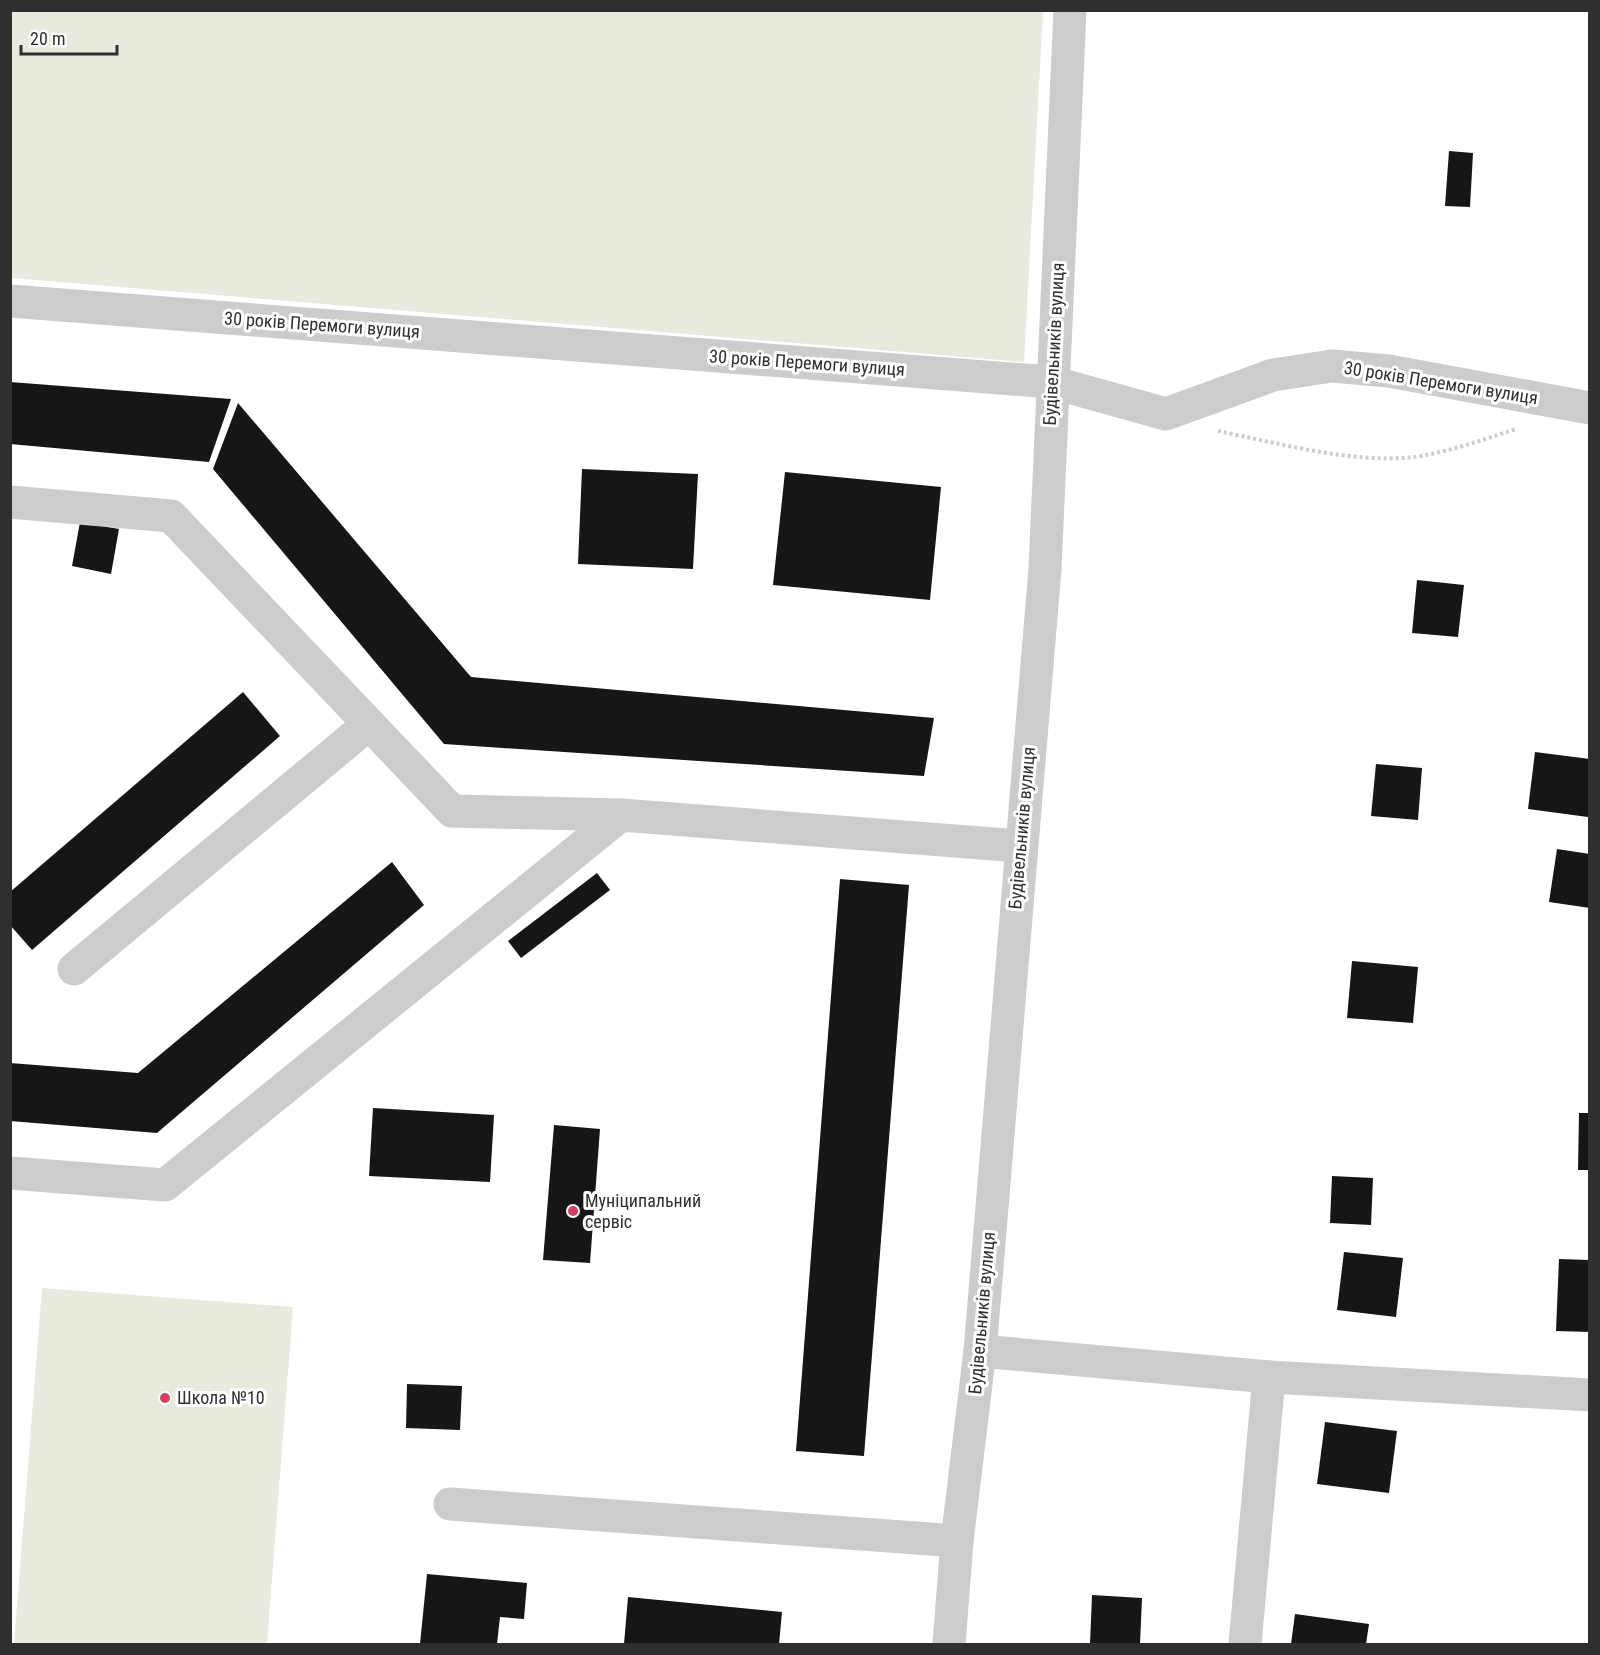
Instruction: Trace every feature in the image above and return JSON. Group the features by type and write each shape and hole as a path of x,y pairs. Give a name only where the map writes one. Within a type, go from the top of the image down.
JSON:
{"street":[{"name":"Будівельників вулиця","path":"948,1644 957,1541 981,1352 1020,846 1045,569 1070,10"},
{"name":"30 років Перемоги вулиця","path":"10,301 1052,382 1166,414 1273,375 1332,366 1389,371 1590,408"},
{"path":"10,502 171,516 452,811 621,815 1020,846"},
{"path":"74,969 369,724"},
{"path":"10,1173 165,1185 621,815"},
{"path":"981,1352 1269,1377 1590,1395"},
{"path":"1245,1644 1269,1377"},
{"path":"450,1504 957,1541"}],"path":[{"path":"1212,430 1355,455 1411,457 1449,451 1521,428"}],"shaded area":[{"path":"10,11 1043,11 1024,362 11,278"},
{"path":"42,1288 293,1307 267,1644 14,1644"}],"building":[{"path":"1449,151 1473,153 1470,207 1445,206"},
{"path":"10,382 231,399 209,462 10,444"},
{"path":"238,403 471,677 934,718 924,776 444,744 213,469"},
{"path":"582,469 698,474 693,569 578,564"},
{"path":"785,472 941,487 930,600 773,585"},
{"path":"80,522 119,529 111,574 72,566"},
{"path":"1417,580 1464,585 1458,637 1412,633"},
{"path":"243,692 280,736 32,950 10,925 10,892"},
{"path":"1535,752 1590,759 1588,817 1528,809"},
{"path":"1376,764 1422,768 1418,820 1371,816"},
{"path":"1557,849 1590,854 1590,908 1549,902"},
{"path":"392,862 424,905 157,1133 10,1121 10,1063 138,1073"},
{"path":"597,873 610,890 521,958 508,941"},
{"path":"840,879 909,885 864,1456 796,1451"},
{"path":"1352,961 1418,967 1413,1023 1347,1018"},
{"path":"373,1108 494,1115 490,1182 369,1176"},
{"path":"1579,1113 1590,1113 1590,1170 1578,1170"},
{"path":"554,1125 600,1129 590,1263 543,1260"},
{"path":"1332,1176 1373,1178 1371,1225 1330,1223"},
{"path":"1344,1252 1403,1258 1396,1317 1337,1310"},
{"path":"1559,1259 1590,1260 1590,1332 1556,1331"},
{"path":"407,1384 462,1386 460,1430 406,1428"},
{"path":"1325,1422 1397,1431 1389,1493 1317,1484"},
{"path":"427,1574 527,1583 524,1619 500,1617 497,1644 420,1644"},
{"path":"1092,1595 1142,1598 1140,1644 1090,1644"},
{"path":"628,1597 782,1612 779,1644 624,1644"},
{"path":"1295,1614 1369,1624 1366,1644 1291,1644"}],"place":[{"name":"Муніципальний сервіс","path":"573,1211"},
{"name":"Школа №10","path":"165,1398"}]}
